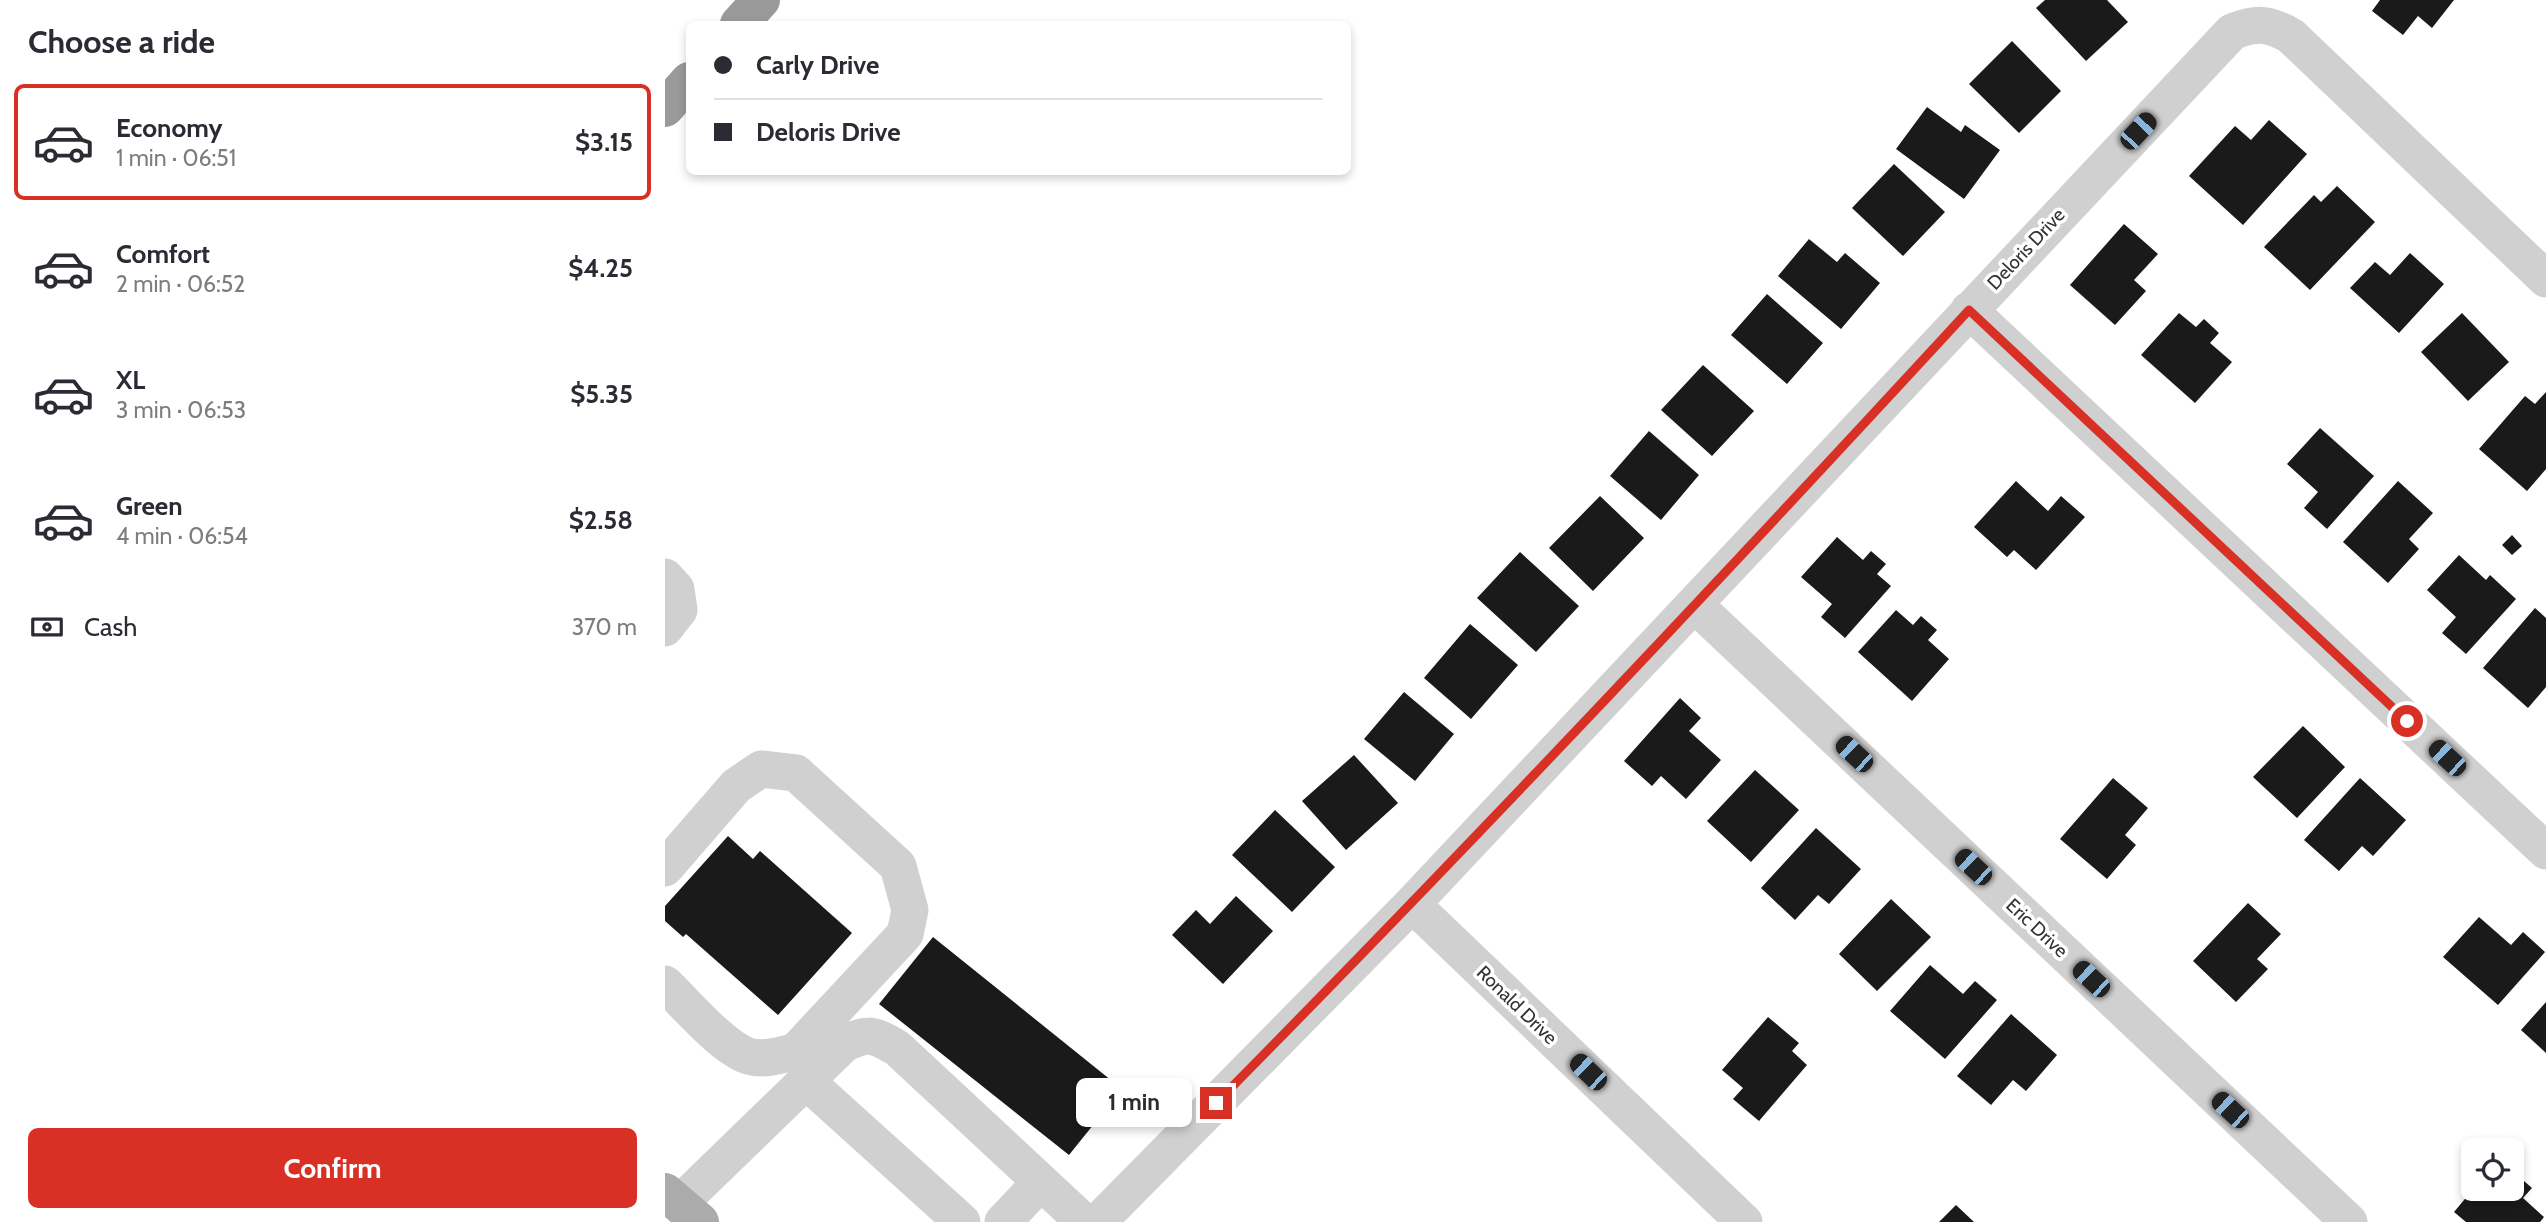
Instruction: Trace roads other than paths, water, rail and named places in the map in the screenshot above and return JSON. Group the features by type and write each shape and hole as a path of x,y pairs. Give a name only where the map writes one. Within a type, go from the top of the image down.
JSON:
{"highway":[{"path":"742,21 761,0"},
{"path":"665,108 686,84"}],"street":[{"name":"Deloris Drive","path":"1098,1222 1412,904 2232,32 2260,24 2274,26 2291,36 2546,279"},
{"path":"1969,310 2546,851"},
{"path":"665,577 676,589 679,610 665,628"},
{"name":"Eric Drive","path":"1695,605 2349,1222"},
{"path":"665,868 736,786 761,769 796,774 898,866 910,910 905,934 796,1051 772,1057 750,1057 732,1047 665,984"},
{"name":"Ronald Drive","path":"1412,904 1744,1222"},
{"path":"682,1206 844,1044 862,1035 878,1037 897,1048 1084,1222"},
{"path":"806,1081 962,1222"},
{"path":"1003,1222 1041,1182"}]}
